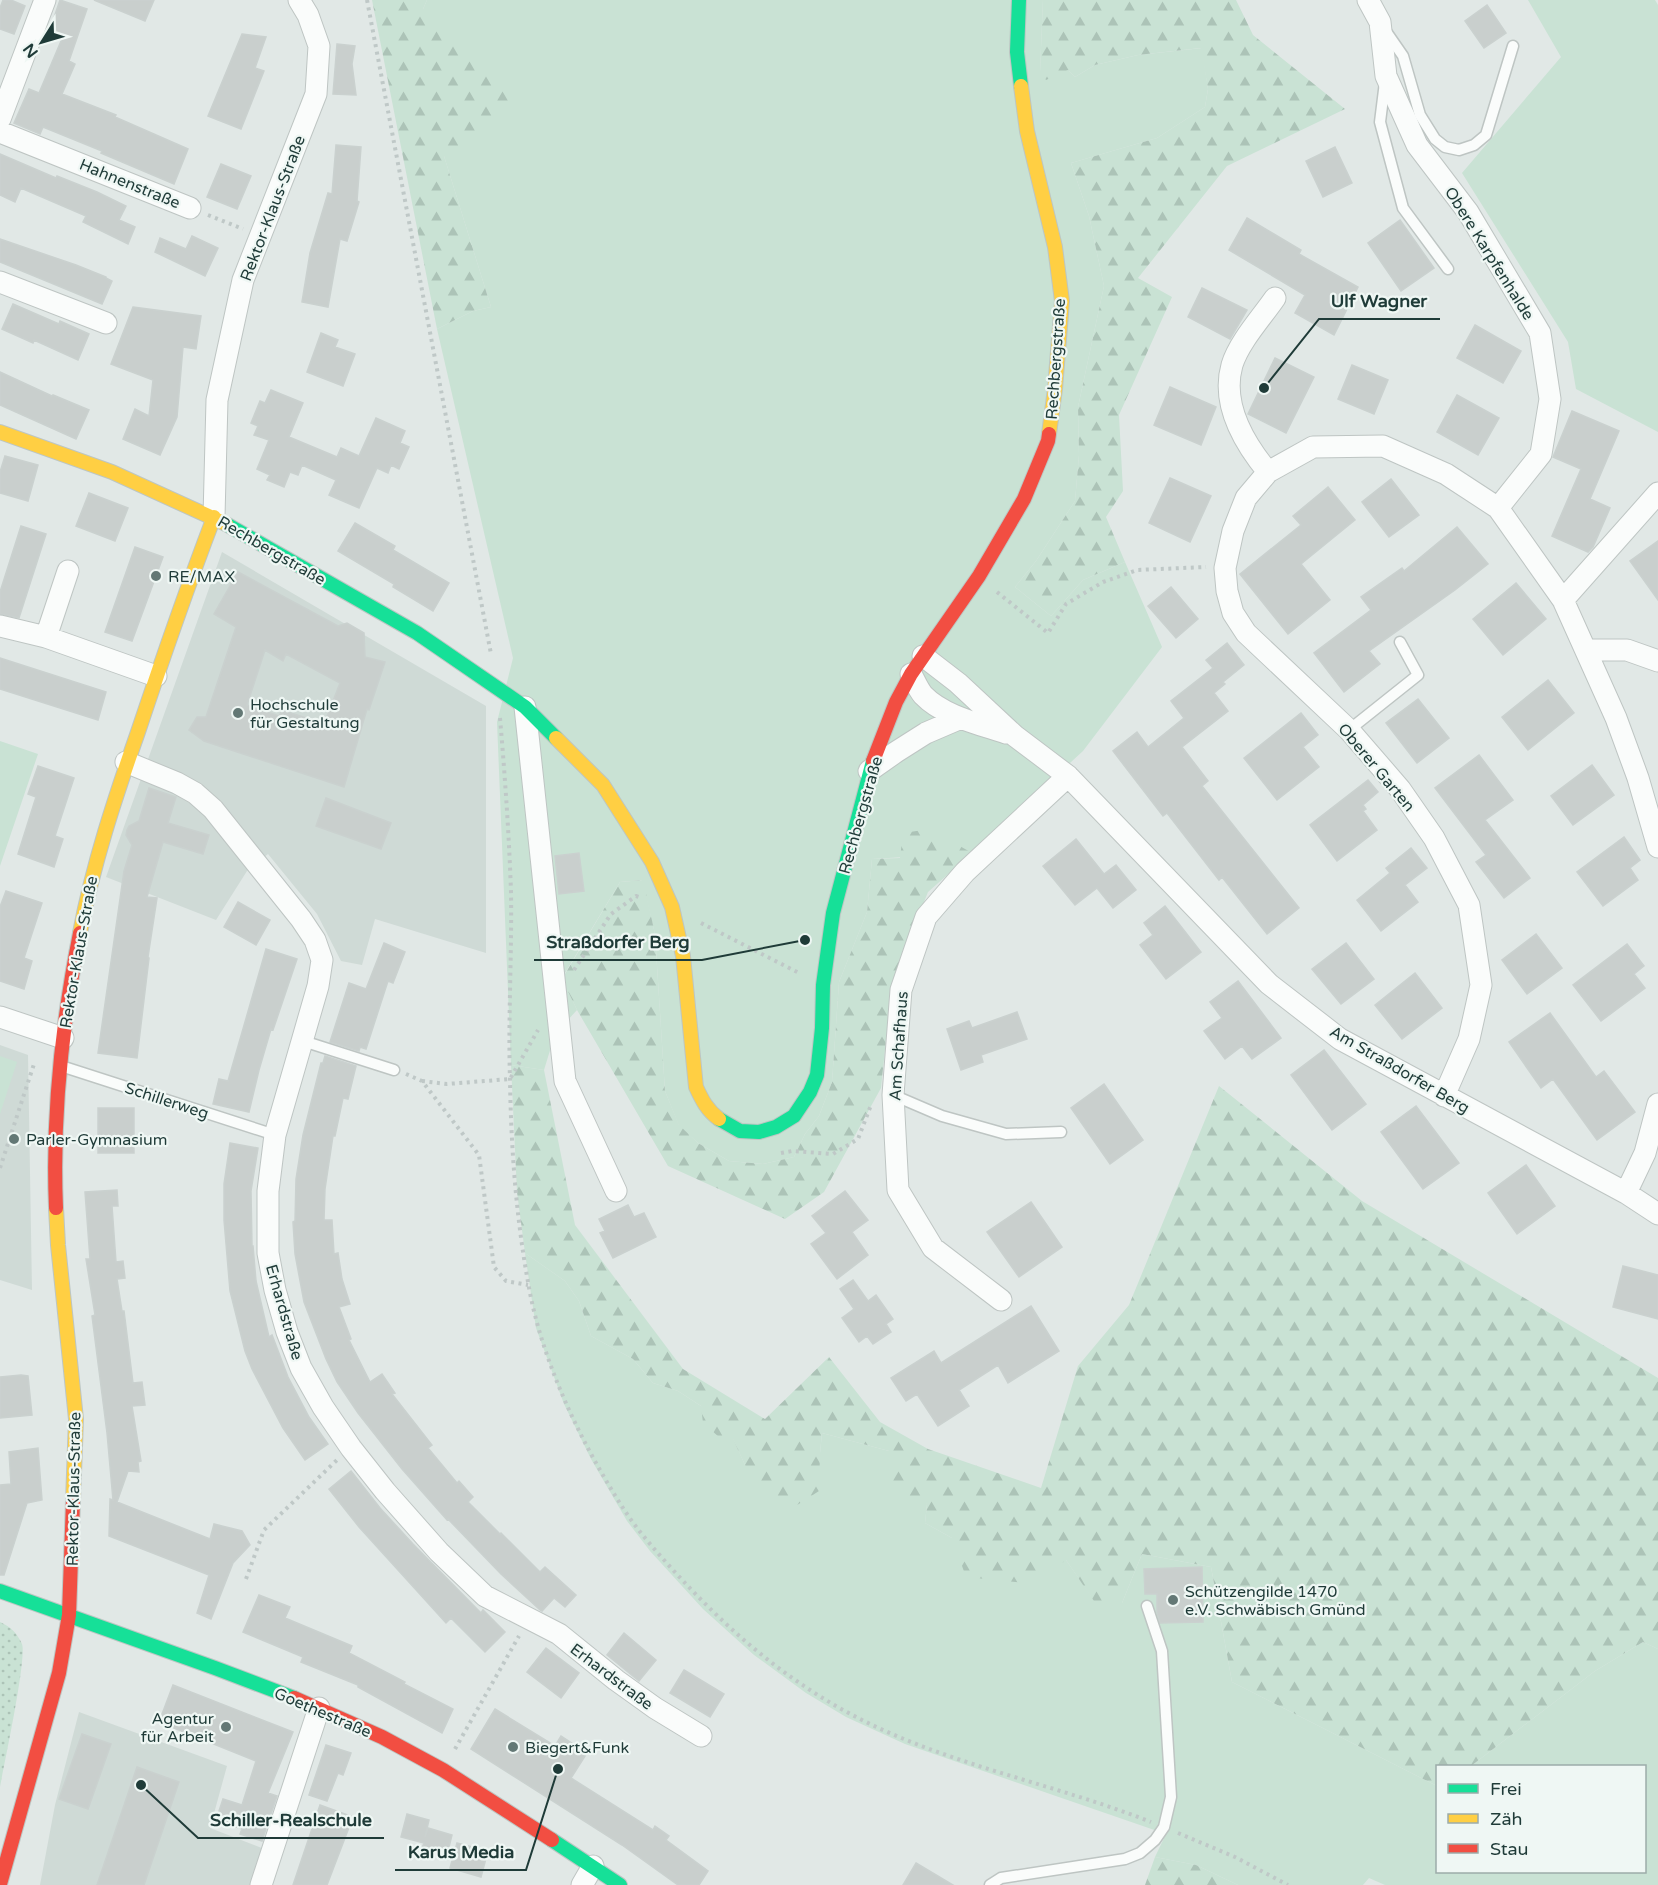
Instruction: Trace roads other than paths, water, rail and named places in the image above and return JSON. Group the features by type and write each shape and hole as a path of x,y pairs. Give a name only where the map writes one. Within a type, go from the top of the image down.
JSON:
{"main road":[{"name":"Rechbergstraße","path":"0,432 112,472 214,517 417,633 525,707 603,785 652,862 672,907 683,956 696,1087 702,1101 711,1113 740,1131 759,1132 776,1127 795,1116 810,1092 817,1075 822,1028 823,985 833,914 869,771 896,702 911,674 979,576 1024,499 1048,441 1062,301 1055,247 1027,131 1017,52 1019,0"},
{"name":"Rektor-Klaus-Straße","path":"0,1884 59,1673 69,1615 76,1419 58,1245 55,1179 60,1066 54,1035 75,957 96,858 126,762 214,517"},
{"name":"Goethestraße","path":"0,1591 215,1668 319,1708 382,1737 443,1770 620,1885"}],"street":[{"path":"0,119 45,0"},
{"name":"Rektor-Klaus-Straße","path":"214,517 217,400 243,280 316,94 319,46 308,15 299,0"},
{"name":"Obere Karpfenhalde","path":"1368,0 1380,22 1386,76 1417,145 1468,212 1540,333 1550,399 1540,454 1498,508"},
{"name":"Hahnenstraße","path":"0,132 190,208"},
{"path":"0,282 106,323"},
{"path":"1268,472 1256,458 1239,427 1228,397 1232,365 1242,345 1275,298"},
{"name":"Oberer Garten","path":"1444,1096 1469,1039 1480,985 1469,905 1427,828 1400,789 1349,730 1246,633 1233,613 1227,591 1225,568 1233,531 1246,498 1268,472 1313,447 1383,446 1446,474 1498,508 1563,600 1620,728 1638,778 1658,847"},
{"path":"1563,600 1658,492"},
{"path":"46,637 68,571"},
{"path":"0,626 46,637 156,676"},
{"path":"1586,650 1627,650 1658,662"},
{"name":"Am Straßdorfer Berg","path":"923,656 958,683 1015,736 1068,776 1269,984 1340,1039 1626,1193 1658,1214"},
{"name":"Am Straßdorfer Berg","path":"911,674 922,693 932,703 961,718 1015,736"},
{"path":"525,707 565,1082 616,1191"},
{"path":"869,771 926,733 961,718"},
{"name":"Erhardstraße","path":"126,762 177,783 195,793 213,809 315,940 321,960 318,986 275,1135 268,1191 268,1253 275,1290 287,1332 301,1368 323,1407 351,1448 385,1491 432,1544 485,1596 559,1634 654,1708 701,1736"},
{"name":"Am Schafhaus","path":"1001,1300 933,1248 898,1190 893,1095 901,990 926,917 965,872 1068,776"},
{"path":"0,1017 54,1035"},
{"path":"1626,1193 1645,1153 1658,1104"},
{"path":"261,1885 319,1708"},
{"path":"582,1885 593,1866"}],"lane":[{"path":"1380,22 1403,56 1420,115 1435,139 1445,147 1459,150 1474,145 1486,135 1513,46"},
{"path":"1386,76 1380,122 1403,208 1448,269"},
{"path":"1349,730 1418,675 1400,642"},
{"path":"303,1041 394,1070"},
{"name":"Schillerweg","path":"60,1066 275,1135"},
{"path":"893,1095 942,1116 1006,1134 1061,1132"},
{"path":"990,1885 1001,1878 1125,1859 1140,1853 1155,1840 1164,1827 1171,1797 1162,1651 1147,1606"}],"place":[{"name":"Ulf Wagner","path":"1264,388"},
{"name":"RE/MAX","path":"156,576"},
{"name":"Hochschule für Gestaltung","path":"238,713"},
{"name":"Straßdorfer Berg","path":"805,940"},
{"name":"Parler-Gymnasium","path":"14,1139"},
{"name":"Schützengilde 1470 e.V. Schwäbisch Gmünd","path":"1173,1600"},
{"name":"Agentur für Arbeit","path":"226,1727"},
{"name":"Biegert&Funk","path":"513,1747"},
{"name":"Karus Media","path":"558,1769"},
{"name":"Schiller-Realschule","path":"141,1785"}]}
